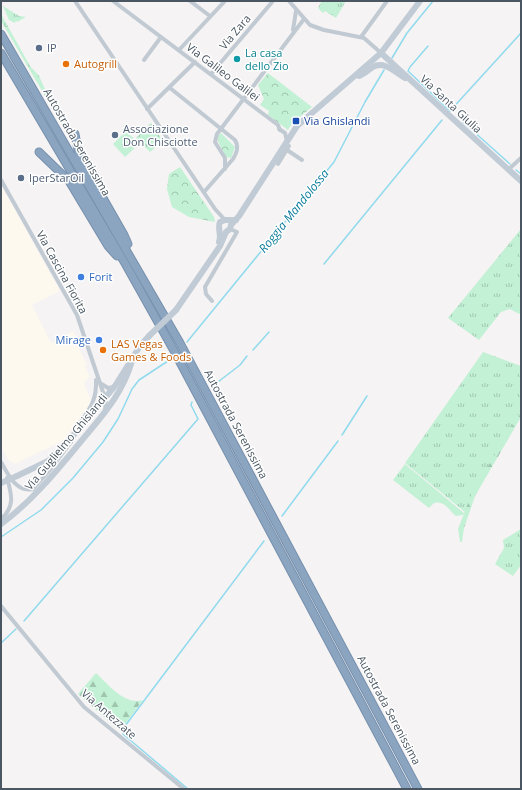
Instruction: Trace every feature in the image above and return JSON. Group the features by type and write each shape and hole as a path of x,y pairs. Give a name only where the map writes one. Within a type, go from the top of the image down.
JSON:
{"highway":[{"name":"Autostrada Serenissima","path":"1,34 180,343 418,789"},
{"name":"Autostrada Serenissima","path":"1,53 126,265 180,363 407,789"},
{"path":"75,134 79,156 124,235 133,260"},
{"path":"39,152 69,181 108,246 126,265"}],"street":[{"path":"75,1 215,209 227,225 237,232 205,287 206,294 212,301"},
{"name":"Via Galileo Galilei","path":"113,1 280,127 280,130 285,133 287,145"},
{"path":"190,1 210,16"},
{"path":"179,50 225,1"},
{"name":"Via Zara","path":"211,74 273,1"},
{"path":"289,1 304,19 318,28 361,37 370,42 381,53"},
{"path":"361,37 387,1"},
{"name":"Via Guglielmo Ghislandi","path":"1,524 32,499 106,412 116,398 140,346 176,310 216,251 227,225 287,145 303,120 381,53 420,1"},
{"path":"293,31 296,11"},
{"path":"225,169 224,158 215,142 215,138 293,31 304,19"},
{"path":"144,60 161,37"},
{"name":"Via Santa Giulia","path":"381,53 508,170 521,180"},
{"path":"147,109 195,62"},
{"name":"Via Guglielmo Ghislandi","path":"352,78 380,65 386,66 411,80"},
{"path":"170,88 221,129 237,144 236,154 233,159 204,192"},
{"path":"287,145 302,160"},
{"name":"Via Guglielmo Ghislandi","path":"278,164 287,145"},
{"path":"224,158 233,159"},
{"path":"508,170 521,158"},
{"name":"Via Cascina Fiorita","path":"1,180 71,302 77,315 96,376"},
{"name":"Via Guglielmo Ghislandi","path":"1,484 48,461 81,427 104,397 115,386 132,361"},
{"path":"96,376 100,383 106,387 110,388 115,386"},
{"path":"96,376 106,407 99,419"},
{"path":"63,446 94,402 97,391 96,376"},
{"path":"99,404 106,407"},
{"path":"1,462 16,485 24,490 33,489 49,471 81,427"},
{"path":"1,462 10,488 12,499 10,508 1,520"},
{"name":"Via Antezzate","path":"1,606 84,707 184,789"}],"shaded area":[{"path":"1,185 60,291 32,305 51,343 73,331 76,337 74,338 87,365 85,367 90,376 84,384 91,400 90,404 64,440 15,464 8,460 1,447"}],"green space":[{"path":"322,1 346,1 336,18 325,11 323,13 318,8"},
{"path":"3,6 19,16 26,17 17,22 16,20 15,23 9,20"},
{"path":"1,14 30,66 39,76 49,98 67,120 73,140 68,135 1,21"},
{"path":"268,73 312,107 296,120 295,119 288,130 268,115 269,111 260,105 264,99 258,85"},
{"path":"151,123 163,141 150,152 136,138"},
{"path":"126,131 139,144 125,157 113,144"},
{"path":"221,133 235,147 231,158 226,157 218,141 218,136"},
{"path":"180,167 214,217 215,222 189,217 172,207 167,189 169,174"},
{"path":"521,229 521,312 519,314 510,309 501,312 479,340 448,318"},
{"path":"483,352 521,366 521,411 465,512 405,463"},
{"path":"521,411 521,417 475,496 464,528 462,542 460,542 458,529 472,493"},
{"path":"405,464 464,513 463,515 456,516 444,504 438,502 434,503 429,508 393,480"},
{"path":"521,529 521,565 513,576 495,564 504,548 503,540"},
{"path":"96,673 111,688 123,697 136,701 143,700 120,731 78,694"}],"waterway":[{"name":"Roggia Mandolossa","path":"392,58 407,33 433,1"},
{"path":"450,111 521,33"},
{"path":"428,46 408,71 450,111"},
{"name":"Roggia Mandolossa","path":"187,342 334,162 365,102 384,70"},
{"path":"324,264 442,120"},
{"path":"463,122 510,164"},
{"path":"516,170 521,174"},
{"path":"253,350 269,332"},
{"path":"214,385 240,365 247,356"},
{"name":"Roggia Mandolossa","path":"1,537 41,510 73,478 103,442 118,419 132,389 139,380 171,359"},
{"path":"342,435 367,396"},
{"path":"24,621 198,419 191,405 192,402"},
{"path":"282,516 338,441"},
{"path":"188,789 123,734 122,730 264,541"},
{"path":"1,643 16,629"}],"place":[{"name":"IP","path":"39,48"},
{"name":"La casa dello Zio","path":"237,59"},
{"name":"Autogrill","path":"66,64"},
{"name":"Via Ghislandi","path":"296,121"},
{"name":"Associazione Don Chisciotte","path":"115,135"},
{"name":"IperStarOil","path":"21,178"},
{"name":"Forit","path":"81,277"},
{"name":"Mirage","path":"99,340"},
{"name":"LAS Vegas Games & Foods","path":"103,350"}]}
